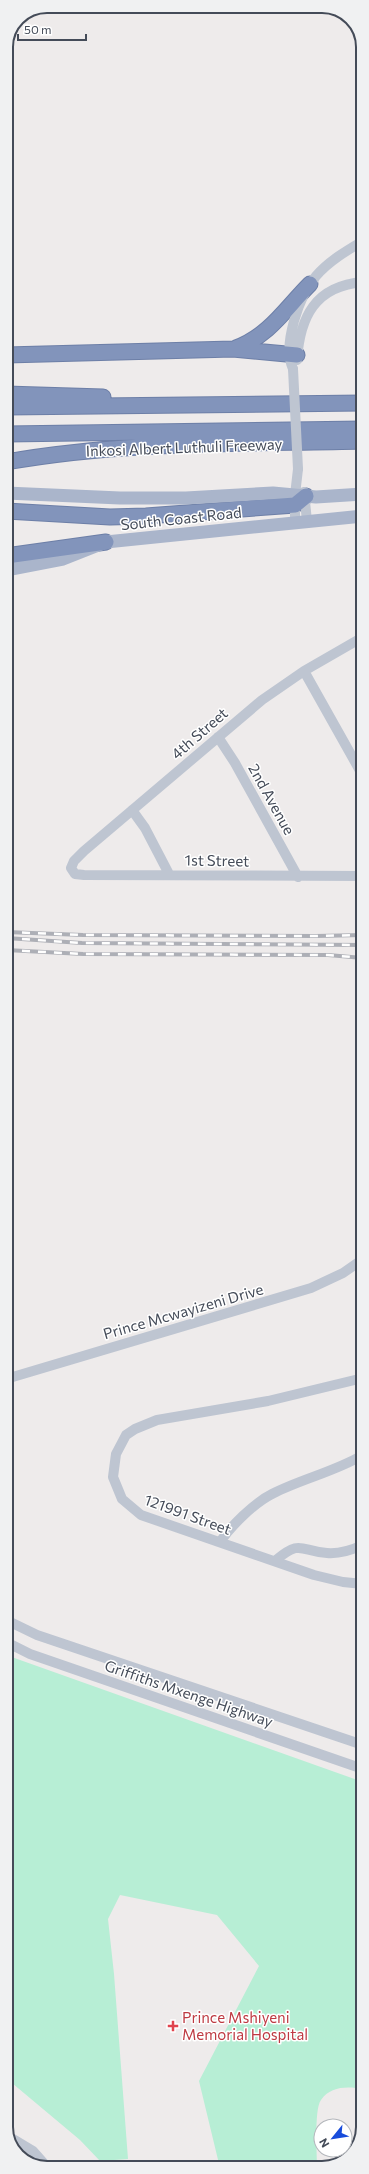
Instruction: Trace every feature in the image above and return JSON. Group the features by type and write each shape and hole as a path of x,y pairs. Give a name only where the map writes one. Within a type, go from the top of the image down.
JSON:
{"highway":[{"path":"233,349 252,341 265,333 310,284"},
{"path":"13,355 233,349 293,360"},
{"path":"13,394 79,395 155,404"},
{"path":"13,407 356,402"},
{"path":"13,434 356,429"},
{"name":"Inkosi Albert Luthuli Freeway","path":"13,461 75,451 187,445 356,441"},
{"path":"13,511 110,517 167,515 299,499"},
{"path":"13,555 106,542"}],"main road":[{"name":"South Coast Road","path":"13,493 120,498 186,498 273,494 299,499 356,495"},
{"name":"South Coast Road","path":"13,569 63,559 106,542 356,517"}],"street":[{"path":"301,521 293,360 295,319 310,284 328,265 356,245"},
{"path":"293,360 303,323 316,302 330,291 356,284"},
{"name":"4th Street","path":"72,870 72,864 76,858 262,700 304,671 356,641"},
{"path":"304,671 356,764"},
{"name":"2nd Avenue","path":"218,737 298,877"},
{"path":"132,810 145,828 169,874"},
{"name":"1st Street","path":"72,870 75,874 84,875 169,874 298,877 356,876"},
{"name":"Prince Mcwayizeni Drive","path":"13,1377 311,1288 343,1273 356,1264"},
{"name":"121991 Street","path":"356,1380 268,1402 152,1422 140,1426 126,1435 118,1449 113,1465 113,1477 122,1499 141,1515 328,1579 356,1583"},
{"path":"220,1542 230,1530 268,1496 336,1469 356,1459"},
{"path":"276,1560 294,1548 301,1547 331,1553 356,1547"},
{"name":"Griffiths Mxenge Highway","path":"13,1623 37,1635 356,1743"},
{"name":"Griffiths Mxenge Highway","path":"13,1646 30,1654 356,1767"},
{"path":"17,2141 33,2151 41,2160"}],"green space":[{"path":"13,1657 356,1780 356,2088 345,2087 334,2090 325,2095 321,2100 317,2112 317,2118 313,2118 313,2158 317,2158 317,2161 218,2161 199,2081 259,1966 217,1915 120,1895 108,1919 114,1974 128,2159 100,2161 80,2140 13,2084"}],"railway":[{"path":"13,932 83,935 356,935"},
{"path":"13,938 82,943 356,945"},
{"path":"13,950 83,954 328,955 356,957"}],"place":[{"name":"Prince Mshiyeni Memorial Hospital","path":"173,2026"}]}
